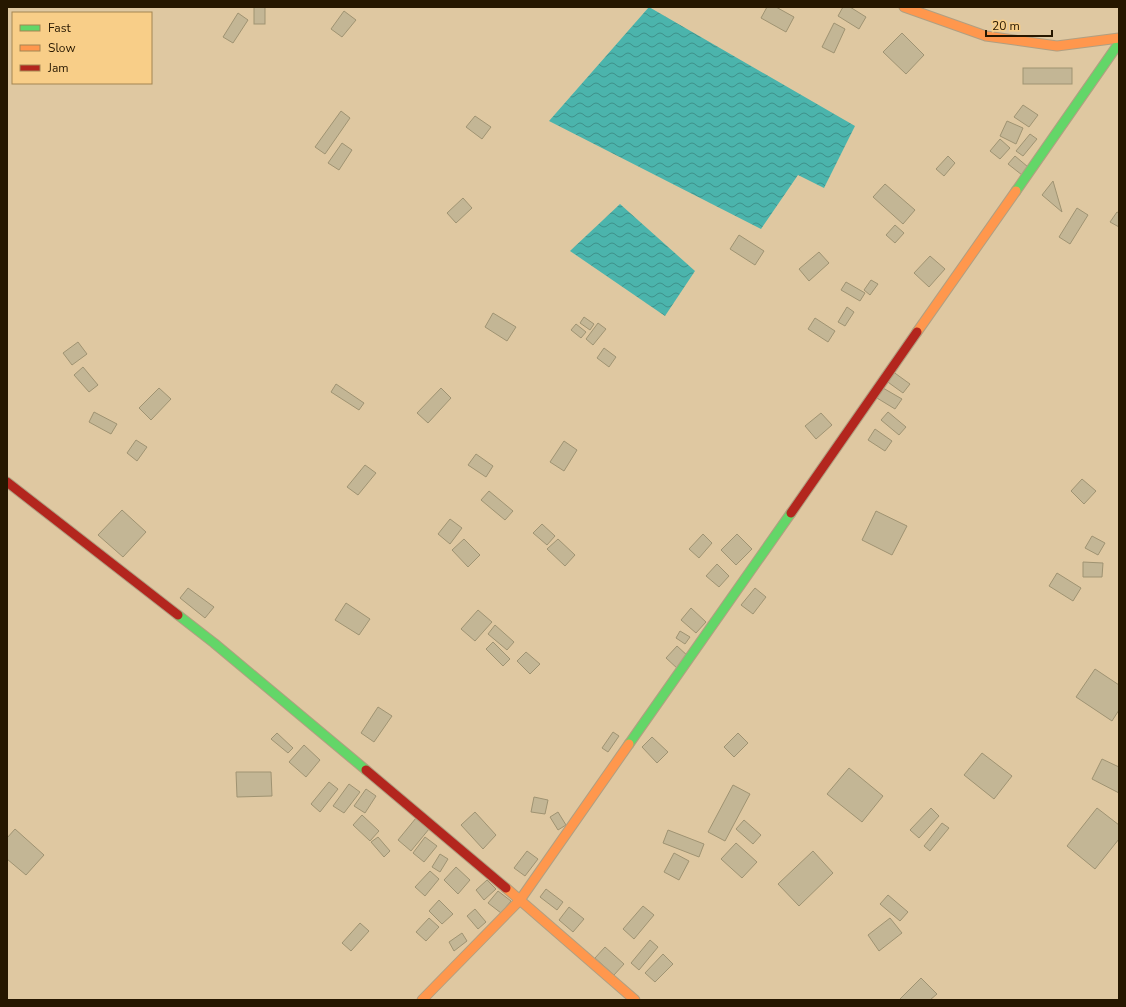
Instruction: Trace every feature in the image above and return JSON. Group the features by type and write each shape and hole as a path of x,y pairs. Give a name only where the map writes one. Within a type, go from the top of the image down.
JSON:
{"street":[{"path":"904,7 986,36 1057,46 1119,38"},
{"path":"422,1000 520,900 1119,43"},
{"path":"7,482 214,643 520,900 634,1000"}],"water":[{"path":"649,7 855,126 824,188 798,175 761,229 549,121"},
{"path":"620,204 695,271 665,316 570,251"}],"building":[{"path":"254,7 265,7 265,24 254,24"},
{"path":"767,7 776,7 794,17 786,32 761,18"},
{"path":"843,7 850,7 866,17 859,29 838,16"},
{"path":"344,11 356,20 342,37 331,29"},
{"path":"238,13 248,20 233,43 223,37"},
{"path":"834,23 845,29 834,53 822,47"},
{"path":"902,33 924,55 906,74 883,52"},
{"path":"1023,68 1072,68 1072,84 1023,84"},
{"path":"1023,105 1038,115 1029,127 1014,117"},
{"path":"341,111 350,118 325,154 315,147"},
{"path":"475,116 491,127 482,139 466,127"},
{"path":"1007,121 1023,128 1016,144 1000,136"},
{"path":"1030,134 1037,139 1023,156 1016,151"},
{"path":"1000,139 1010,148 1000,159 990,151"},
{"path":"342,143 352,150 339,170 328,163"},
{"path":"948,156 955,163 944,176 936,169"},
{"path":"1015,156 1028,167 1022,175 1008,164"},
{"path":"1053,181 1062,212 1042,195"},
{"path":"885,184 915,210 903,224 873,197"},
{"path":"463,198 472,208 456,223 447,213"},
{"path":"1077,208 1088,215 1070,244 1059,237"},
{"path":"1117,212 1119,213 1119,227 1110,222"},
{"path":"895,225 904,233 895,243 886,235"},
{"path":"739,235 764,251 755,265 730,249"},
{"path":"819,252 829,263 809,281 799,269"},
{"path":"930,256 945,269 929,287 914,273"},
{"path":"871,280 878,284 870,295 864,290"},
{"path":"846,282 865,293 860,301 841,290"},
{"path":"847,307 854,312 845,326 838,322"},
{"path":"493,313 516,327 507,341 485,327"},
{"path":"584,317 594,324 590,330 580,323"},
{"path":"815,318 835,331 828,342 808,329"},
{"path":"598,323 606,329 593,345 586,339"},
{"path":"576,324 586,332 581,338 571,330"},
{"path":"78,342 87,354 72,365 63,353"},
{"path":"604,348 616,357 609,367 597,358"},
{"path":"83,367 98,385 89,392 74,375"},
{"path":"892,371 910,384 903,393 885,380"},
{"path":"336,384 364,403 359,410 331,392"},
{"path":"159,388 171,399 151,420 139,408"},
{"path":"441,388 451,398 428,423 417,413"},
{"path":"883,388 902,399 895,409 877,398"},
{"path":"94,412 117,424 111,434 89,422"},
{"path":"888,412 906,427 899,435 881,420"},
{"path":"821,413 832,425 816,439 805,426"},
{"path":"875,429 892,441 885,451 868,440"},
{"path":"136,440 147,447 137,461 127,453"},
{"path":"564,441 577,450 564,471 550,462"},
{"path":"476,454 493,466 486,477 468,465"},
{"path":"365,465 376,473 358,495 347,487"},
{"path":"1082,479 1096,491 1084,504 1071,491"},
{"path":"489,491 513,511 505,520 481,500"},
{"path":"122,510 146,532 123,557 98,535"},
{"path":"876,511 907,526 892,555 862,540"},
{"path":"450,519 462,528 450,544 438,534"},
{"path":"542,524 555,536 547,545 533,533"},
{"path":"703,534 712,543 699,558 689,549"},
{"path":"737,534 752,549 736,565 721,550"},
{"path":"1092,536 1105,543 1098,555 1085,548"},
{"path":"464,539 480,555 468,567 452,550"},
{"path":"558,539 575,555 565,566 547,549"},
{"path":"1083,562 1103,563 1102,577 1083,577"},
{"path":"717,564 729,576 719,587 706,576"},
{"path":"1057,573 1081,588 1073,601 1049,586"},
{"path":"188,588 214,607 205,618 180,598"},
{"path":"755,588 766,597 753,614 741,605"},
{"path":"346,603 370,619 359,635 335,620"},
{"path":"691,608 706,622 696,633 681,620"},
{"path":"478,610 492,622 475,641 461,629"},
{"path":"495,625 514,642 507,650 488,634"},
{"path":"680,631 690,637 685,644 676,638"},
{"path":"493,642 510,659 503,666 486,649"},
{"path":"677,646 689,657 678,669 666,658"},
{"path":"526,652 540,664 530,674 517,661"},
{"path":"1095,669 1119,685 1119,710 1112,721 1076,697"},
{"path":"378,707 392,716 374,742 361,733"},
{"path":"613,732 619,736 608,752 602,748"},
{"path":"277,733 293,748 288,753 271,739"},
{"path":"738,733 748,743 734,757 724,747"},
{"path":"652,737 668,752 657,763 642,747"},
{"path":"304,745 320,760 306,777 289,762"},
{"path":"982,753 1012,776 994,799 964,775"},
{"path":"1102,759 1119,767 1119,793 1092,779"},
{"path":"849,768 883,796 862,822 827,794"},
{"path":"236,772 271,772 272,796 237,797"},
{"path":"329,782 338,789 320,812 311,804"},
{"path":"349,784 360,792 344,813 333,806"},
{"path":"733,785 750,794 725,841 708,832"},
{"path":"366,789 376,796 365,813 354,806"},
{"path":"534,797 548,800 545,814 531,812"},
{"path":"931,808 939,816 919,838 910,830"},
{"path":"1097,808 1119,825 1119,839 1095,869 1067,846"},
{"path":"475,812 496,835 483,849 461,825"},
{"path":"558,812 566,825 558,830 550,817"},
{"path":"362,815 379,831 370,841 353,825"},
{"path":"416,818 429,829 411,851 398,840"},
{"path":"744,820 761,835 753,844 736,829"},
{"path":"942,823 949,828 930,851 924,846"},
{"path":"15,829 44,855 26,875 7,859 7,838"},
{"path":"668,830 704,844 699,857 663,843"},
{"path":"378,837 390,851 384,857 371,842"},
{"path":"425,837 437,846 424,862 413,853"},
{"path":"736,843 757,862 742,878 721,859"},
{"path":"527,851 538,859 525,876 514,868"},
{"path":"813,851 833,873 799,906 778,884"},
{"path":"674,853 689,861 679,880 664,872"},
{"path":"440,854 448,859 440,872 432,867"},
{"path":"456,867 470,880 458,894 444,880"},
{"path":"430,871 439,879 425,896 415,887"},
{"path":"487,880 496,889 484,900 476,890"},
{"path":"546,889 563,902 557,910 540,897"},
{"path":"498,891 511,901 501,913 488,903"},
{"path":"888,895 908,912 900,921 880,904"},
{"path":"439,900 453,914 442,924 429,911"},
{"path":"643,906 654,915 634,939 623,929"},
{"path":"569,907 584,919 573,932 559,920"},
{"path":"475,909 486,922 478,929 467,916"},
{"path":"429,918 439,927 426,941 416,932"},
{"path":"890,918 902,933 879,951 868,935"},
{"path":"360,923 369,931 351,951 342,943"},
{"path":"462,933 467,941 454,951 449,942"},
{"path":"650,940 658,947 639,970 631,963"},
{"path":"605,947 624,964 614,975 595,958"},
{"path":"663,954 673,964 655,982 645,973"},
{"path":"921,978 937,994 930,1000 899,1000"}],"traffic: fast":[{"path":"1016,191 1119,43"},
{"path":"629,744 791,513"},
{"path":"178,615 214,643 366,770"}],"traffic: slow":[{"path":"904,7 986,36 1057,46 1119,38"},
{"path":"917,332 1016,191"},
{"path":"422,1000 520,900 629,744"},
{"path":"506,888 635,1000"}],"traffic: jam":[{"path":"791,513 917,332"},
{"path":"7,482 178,615"},
{"path":"366,770 506,888"}]}
